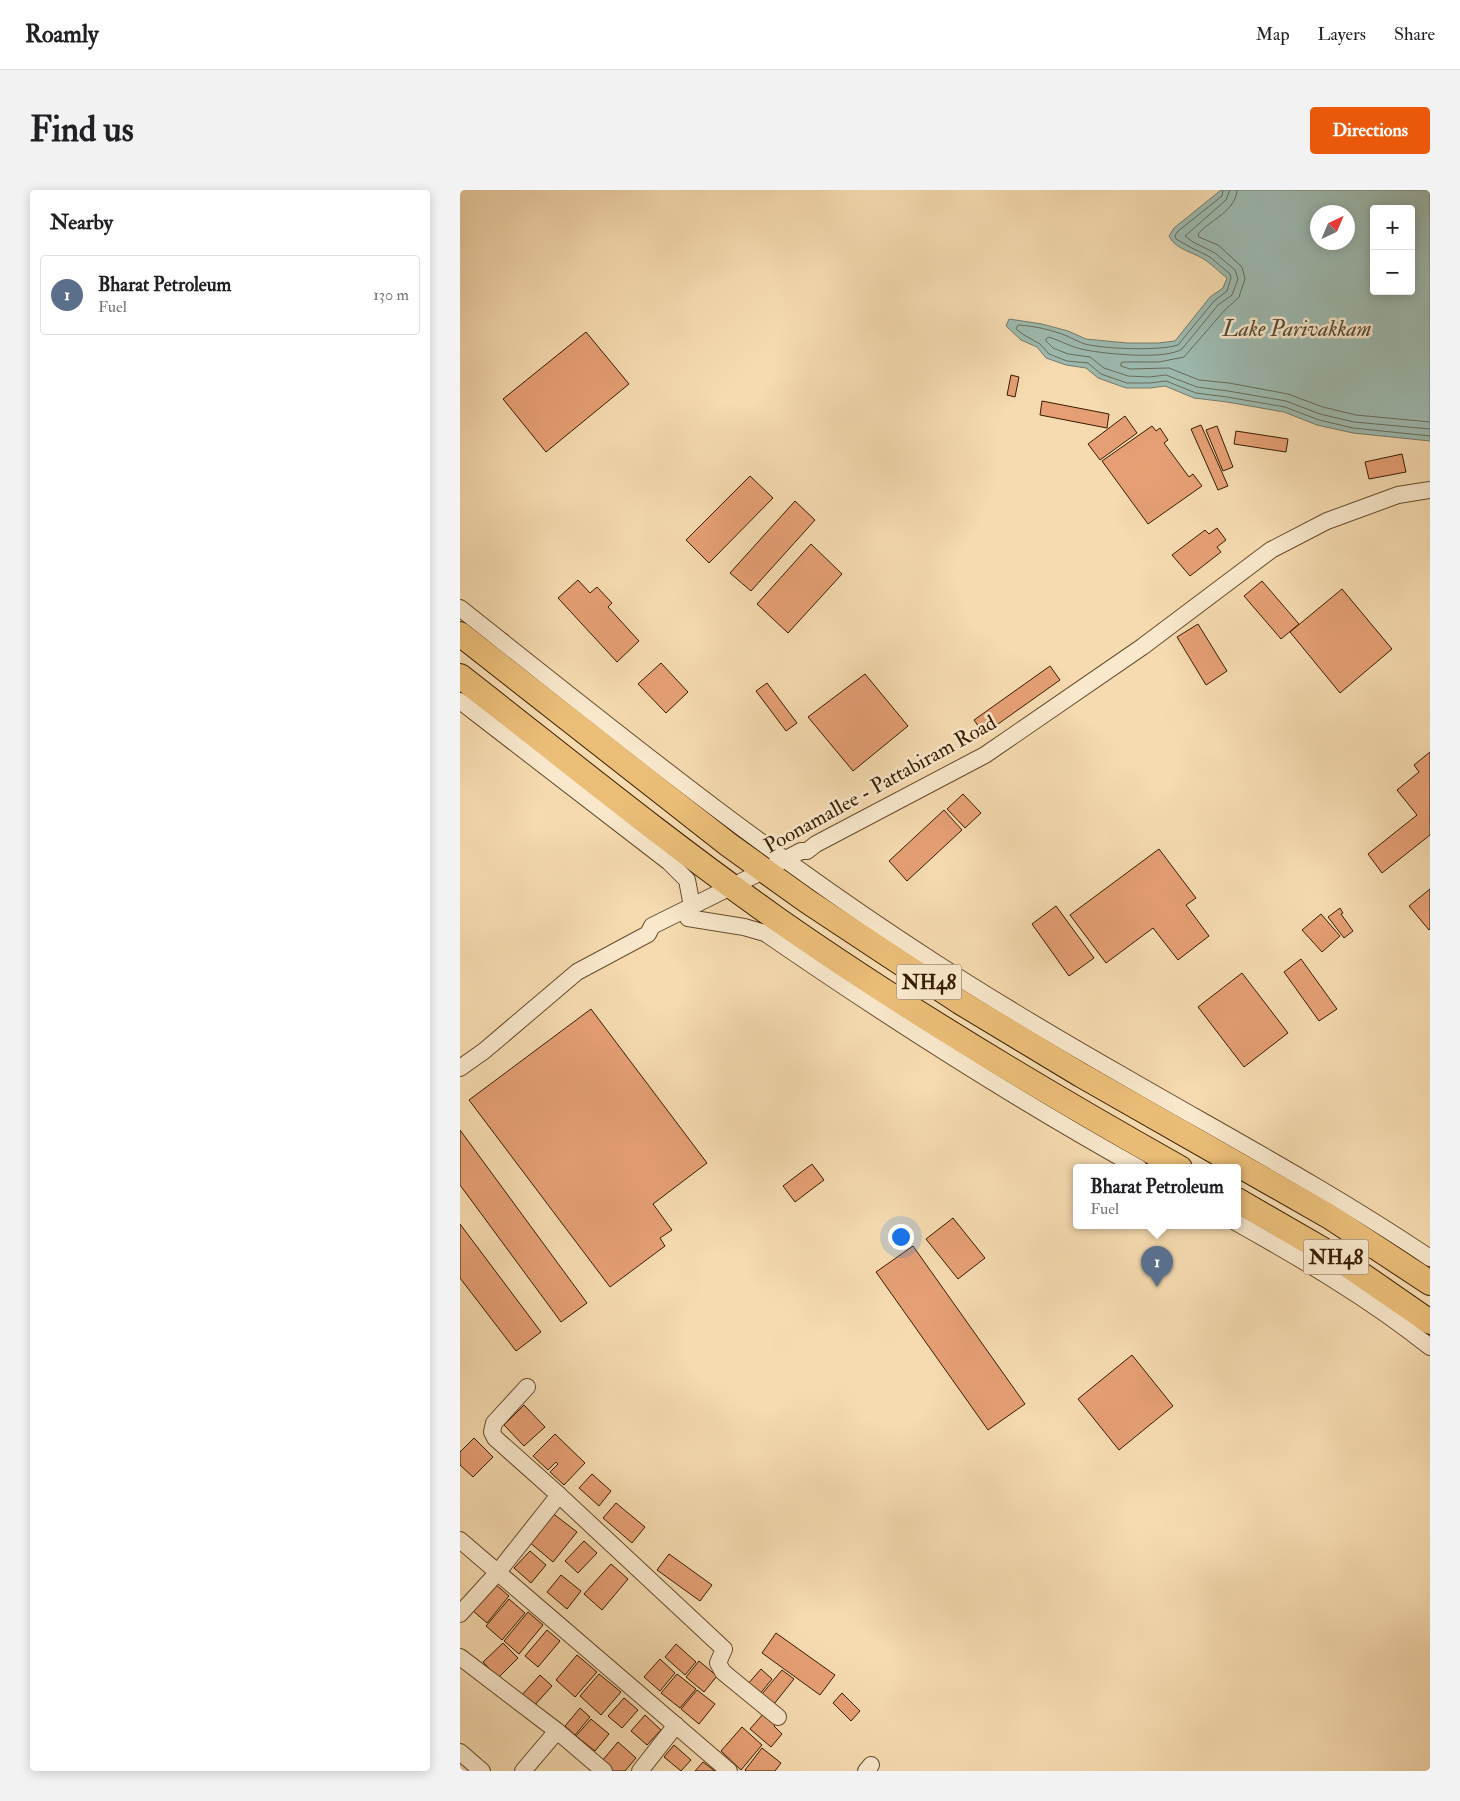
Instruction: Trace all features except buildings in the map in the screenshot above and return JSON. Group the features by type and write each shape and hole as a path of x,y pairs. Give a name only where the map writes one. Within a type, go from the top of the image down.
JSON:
{"highway":[{"name":"NH48","path":"460,634 687,813 778,868 807,901 960,1002 1081,1075 1237,1164"},
{"name":"NH48","path":"460,676 687,854 858,973 946,1030 1070,1106 1173,1164"},
{"name":"NH48","path":"1241,1166 1330,1217 1430,1283"},
{"name":"NH48","path":"1241,1202 1339,1259 1430,1322"}],"street":[{"name":"Poonamallee - Pattabiram Road","path":"460,1068 484,1051 577,972 648,934 657,934 690,912 804,857 807,851 816,844 985,755 1142,647 1271,550 1327,521 1398,495 1430,490"},
{"path":"460,608 706,802 778,868 863,915 995,1000 1127,1079 1304,1178 1359,1211 1430,1258"},
{"path":"460,700 669,862 687,880"},
{"path":"687,854 690,912 765,933 937,1048 1132,1164"},
{"path":"1241,1225 1324,1273 1392,1318 1430,1347"},
{"path":"527,1387 494,1424 492,1432 495,1438 724,1649 718,1663 722,1672 778,1717"},
{"path":"460,1614 498,1572 559,1495"},
{"path":"460,1540 730,1771"},
{"path":"460,1657 604,1771"},
{"path":"640,1771 676,1726"},
{"path":"523,1771 557,1732"},
{"path":"460,1752 482,1771"}],"water":[{"name":"Lake Parivakkam","path":"1221,190 1430,190 1430,441 1353,433 1317,425 1284,412 1194,398 1165,386 1126,388 1098,378 1086,368 1066,365 1046,358 1037,347 1021,340 1006,326 1009,319 1042,324 1068,331 1086,339 1127,343 1175,341 1210,297 1223,288 1227,278 1211,264 1176,245 1169,236 1174,228"}],"place":[{"name":"Bharat Petroleum","path":"1157,1287"}]}
